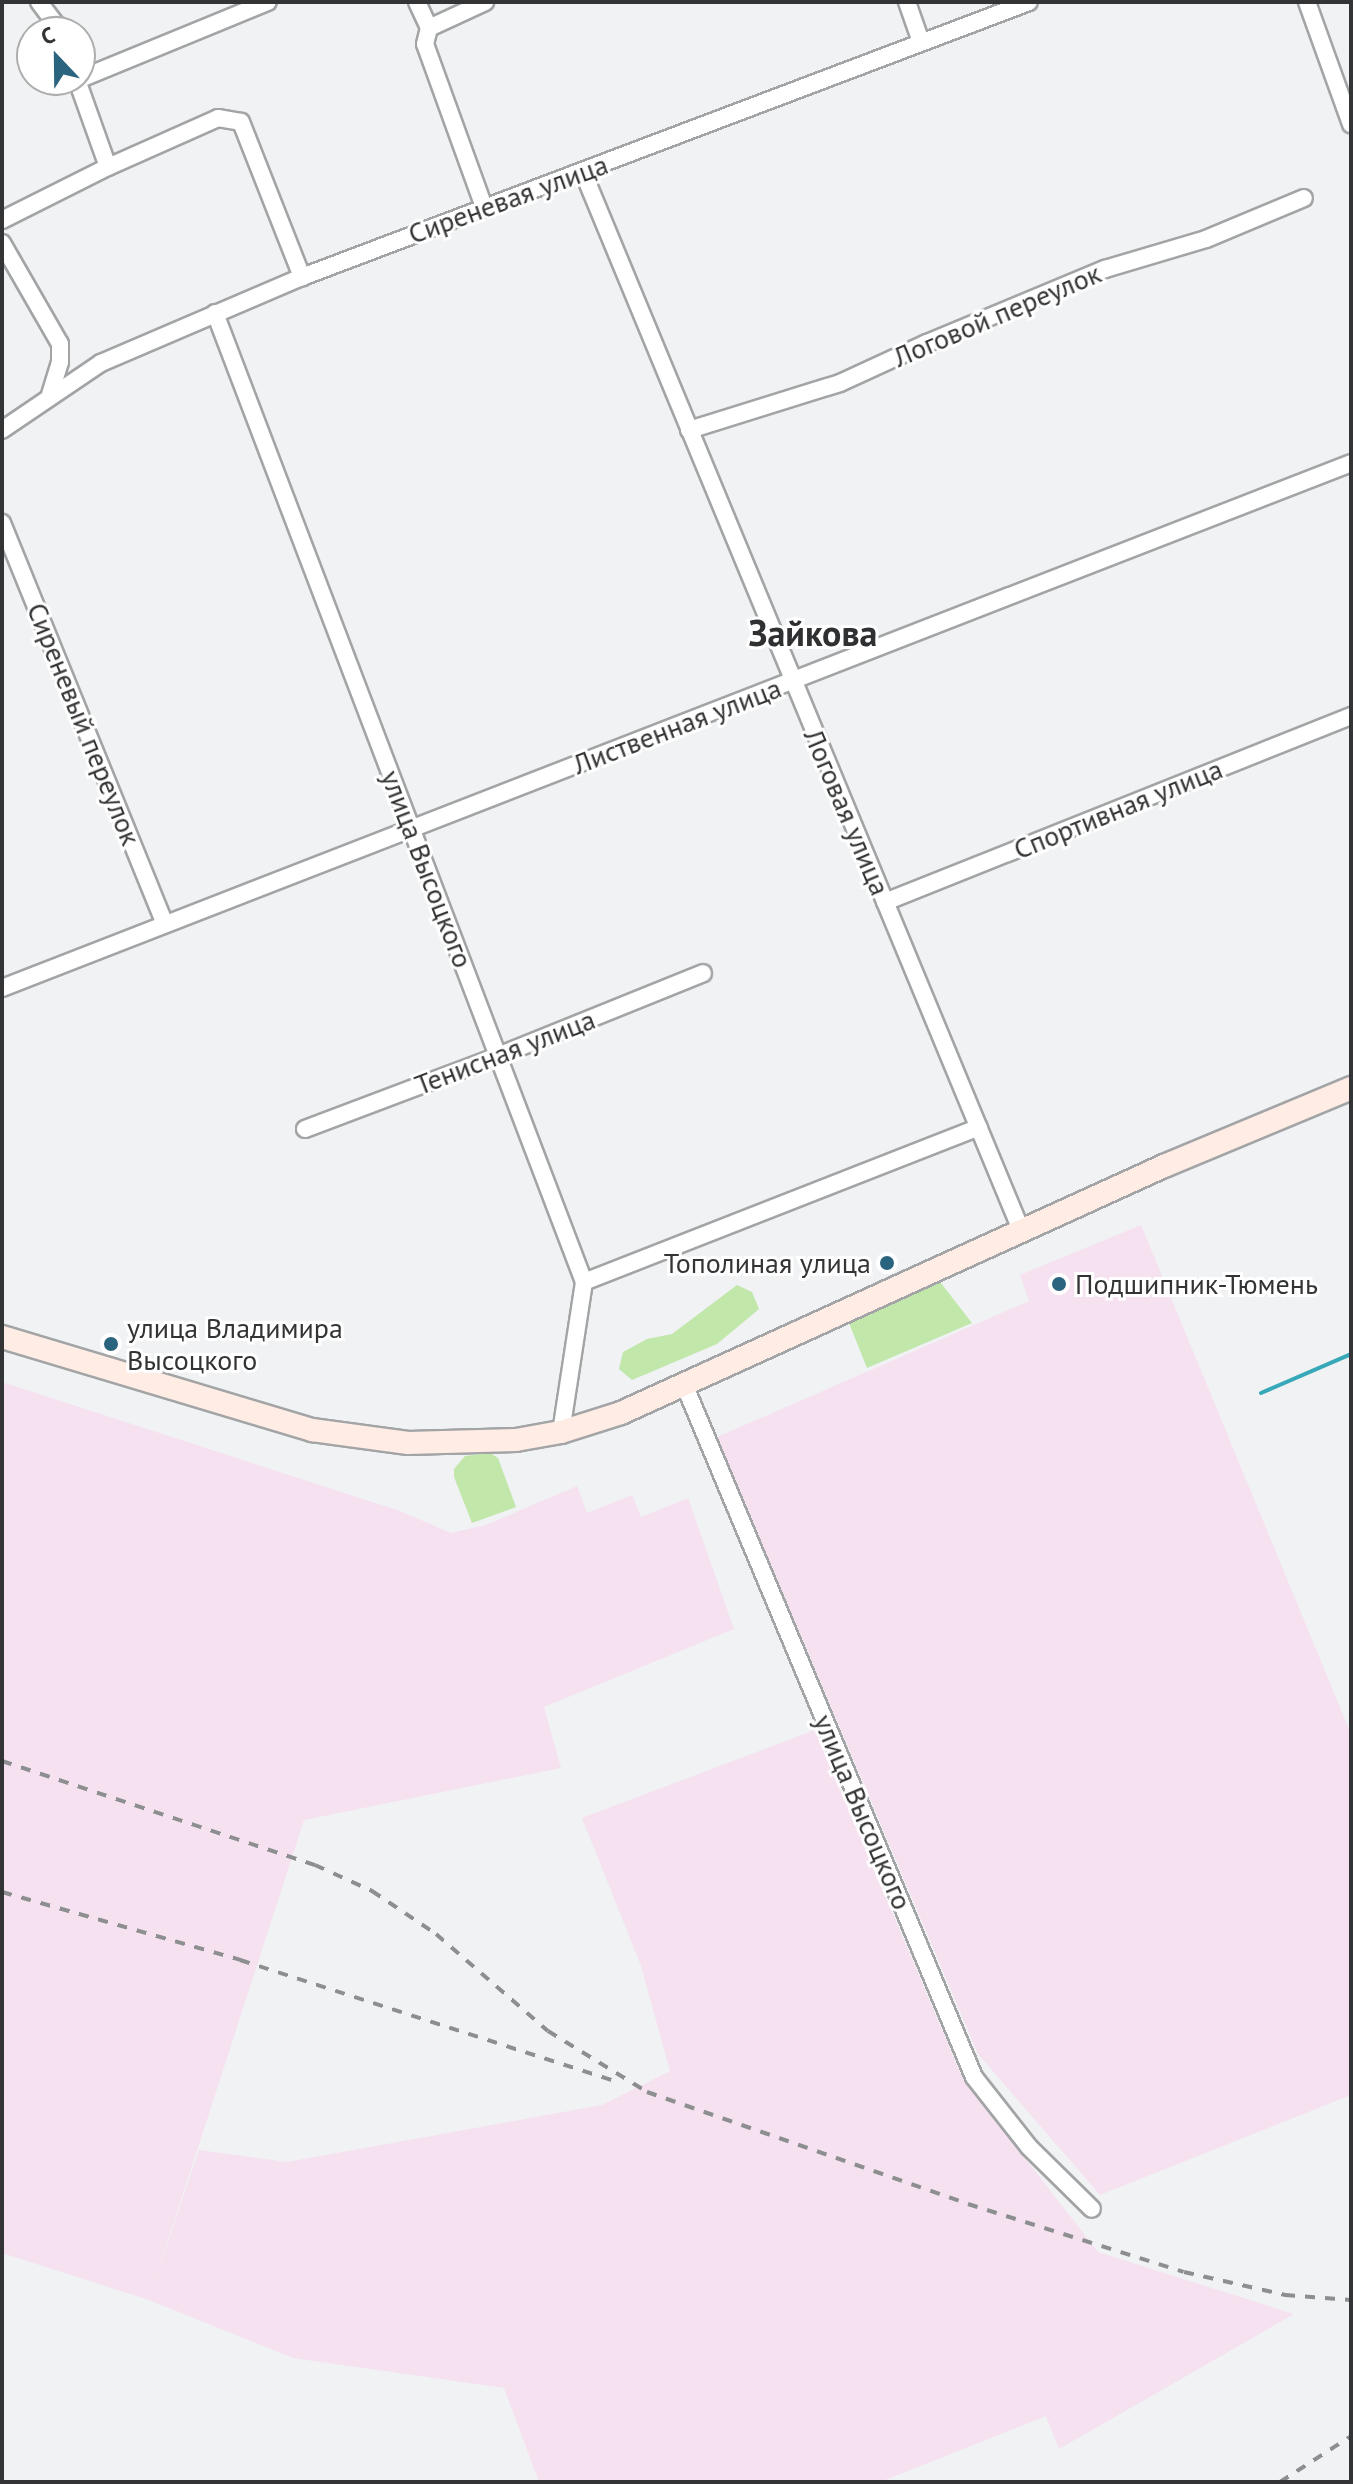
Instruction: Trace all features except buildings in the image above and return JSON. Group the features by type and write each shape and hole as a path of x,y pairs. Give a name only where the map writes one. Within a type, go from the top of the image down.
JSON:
{"main road":[{"path":"2,1337 312,1430 408,1443 516,1440 561,1432 621,1413 1021,1230 1351,1088"}],"street":[{"path":"96,72 268,2"},
{"path":"417,2 429,28 425,44 484,207"},
{"path":"429,28 485,2"},
{"path":"907,2 921,42"},
{"name":"Сиреневая улица","path":"2,430 101,363 215,313 484,207 1029,2"},
{"path":"1307,2 1351,124"},
{"path":"84,96 108,167"},
{"path":"2,220 108,167 218,118 241,122 302,277"},
{"name":"Логовая улица","path":"583,172 1021,1230"},
{"name":"Логовой переулок","path":"689,430 840,383 1105,269 1206,239 1304,198"},
{"path":"2,243 60,344 60,362 49,397"},
{"name":"улица Высоцкого","path":"215,313 584,1282 561,1432"},
{"name":"Лиственная улица","path":"2,988 1351,463"},
{"name":"Сиреневый переулок","path":"2,523 165,924"},
{"name":"Спортивная улица","path":"885,902 1351,716"},
{"name":"Тенисная улица","path":"305,1129 498,1056 703,973"},
{"path":"584,1282 979,1127"},
{"name":"улица Высоцкого","path":"684,1384 974,2077 1029,2147 1092,2209"}],"shaded area":[{"path":"1141,1225 1351,1734 1351,2095 1100,2195 978,2054 717,1437 1029,1301 1020,1275"},
{"path":"2,1382 400,1511 451,1533 486,1525 577,1486 587,1513 632,1495 641,1517 688,1498 734,1629 544,1707 561,1768 304,1820 150,2296 199,2150 287,2162 602,2105 670,2071 641,1966 582,1818 815,1730 962,2077 1098,2252 1294,2314 1059,2449 1046,2416 880,2482 539,2482 504,2388 293,2358 149,2300 2,2253"}],"green space":[{"path":"937,1278 972,1323 867,1368 847,1318"},
{"path":"737,1285 752,1292 759,1309 717,1344 632,1380 619,1369 623,1352 647,1339 672,1334"},
{"path":"490,1453 498,1458 516,1507 472,1523 454,1477 454,1469 465,1456"}],"waterway":[{"path":"1261,1393 1351,1354"}],"railway":[{"path":"2,1761 315,1865 372,1891 436,1934 548,2031 647,2092 968,2204 1184,2272 1285,2295 1351,2300"},
{"path":"2,1892 240,1960 620,2083"},
{"path":"1280,2482 1351,2436"}],"place":[{"name":"Тополиная улица","path":"887,1263"},
{"name":"Подшипник-Тюмень","path":"1059,1284"},
{"name":"улица Владимира Высоцкого","path":"111,1344"}],"district":[{"name":"Зайкова","path":"813,633"}]}
